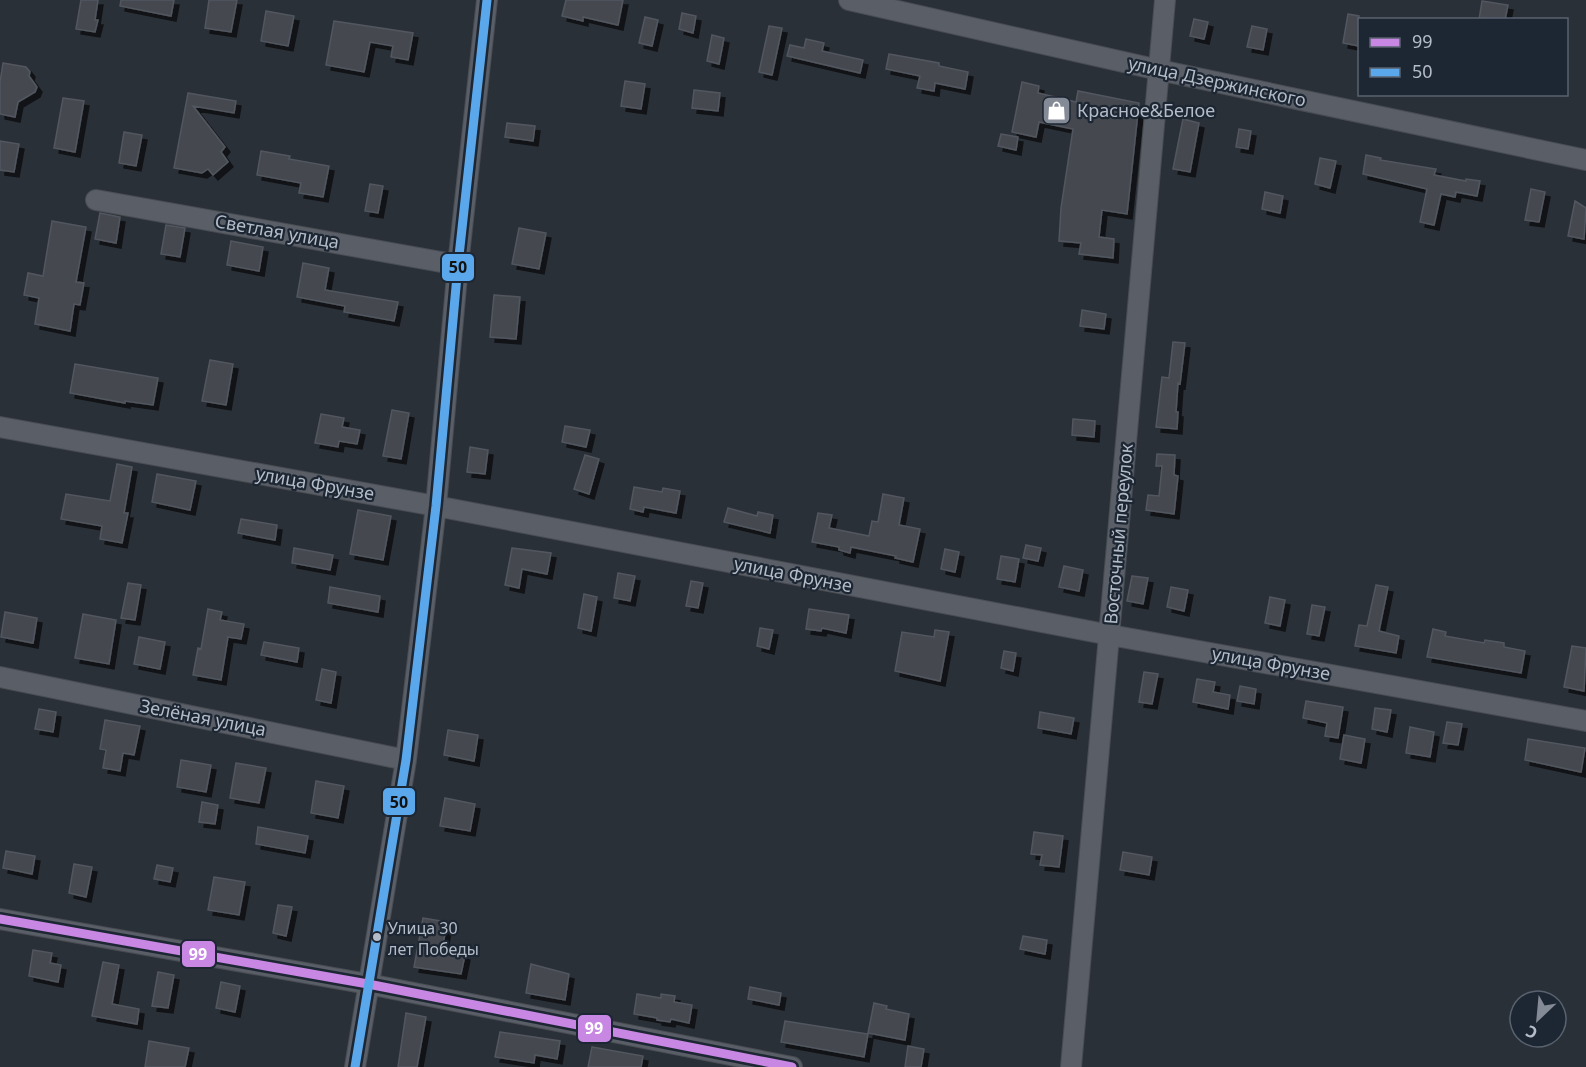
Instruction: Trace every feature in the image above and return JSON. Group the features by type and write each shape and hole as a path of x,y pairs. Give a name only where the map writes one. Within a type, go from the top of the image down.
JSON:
{"street":[{"path":"355,1067 406,760 436,506 458,265 487,0"},
{"name":"улица Дзержинского","path":"849,0 1160,70 1586,160"},
{"name":"Восточный переулок","path":"1071,1067 1165,0"},
{"name":"Светлая улица","path":"96,200 458,265"},
{"name":"улица Фрунзе","path":"0,428 436,506 1110,635 1586,721"},
{"name":"Зелёная улица","path":"0,677 406,760"},
{"path":"0,919 368,984 792,1067"}],"building":[{"path":"81,0 98,0 95,20 98,20 95,32 76,29"},
{"path":"121,0 174,0 171,16 120,6"},
{"path":"209,0 237,0 231,32 205,28"},
{"path":"566,0 623,0 618,25 583,17 583,21 562,16"},
{"path":"1482,1 1508,5 1505,18 1479,18"},
{"path":"266,11 294,16 288,46 261,41"},
{"path":"682,13 696,16 693,33 679,29"},
{"path":"1348,14 1359,16 1358,46 1343,43"},
{"path":"645,17 658,20 652,46 639,43"},
{"path":"1194,19 1208,22 1204,39 1190,36"},
{"path":"334,21 413,33 408,60 391,57 393,46 370,42 364,72 326,65"},
{"path":"769,26 782,28 772,75 759,72"},
{"path":"1252,26 1267,29 1263,50 1247,47"},
{"path":"712,35 724,38 719,64 707,61"},
{"path":"806,39 824,43 822,51 863,60 860,73 787,56 790,45 804,48"},
{"path":"889,54 939,63 939,66 968,72 965,89 935,83 934,91 917,88 920,76 886,69"},
{"path":"3,63 26,67 37,87 35,92 18,102 15,117 0,114 0,82"},
{"path":"625,81 645,84 641,109 621,106"},
{"path":"1022,82 1039,86 1038,93 1076,102 1078,91 1139,103 1127,214 1102,210 1099,237 1114,239 1113,258 1079,254 1081,243 1059,241 1061,208 1073,129 1039,122 1036,137 1012,132"},
{"path":"694,90 720,93 718,111 692,108"},
{"path":"188,93 236,101 234,113 193,106 225,147 221,152 228,162 213,175 208,169 202,173 174,168"},
{"path":"63,98 84,101 75,152 54,148"},
{"path":"1183,119 1199,123 1190,172 1173,169"},
{"path":"507,123 535,126 533,141 505,137"},
{"path":"1239,129 1251,131 1248,149 1236,147"},
{"path":"124,132 142,135 136,166 119,163"},
{"path":"1001,134 1018,137 1016,150 998,146"},
{"path":"0,141 19,144 14,172 0,170"},
{"path":"261,151 329,166 323,197 299,193 301,183 257,175"},
{"path":"1366,155 1381,158 1380,160 1436,169 1434,175 1466,181 1466,179 1480,181 1477,196 1456,192 1455,197 1441,194 1434,225 1420,222 1427,189 1363,174"},
{"path":"1320,158 1336,161 1330,188 1315,184"},
{"path":"370,184 383,186 378,213 365,211"},
{"path":"1531,189 1545,192 1539,222 1525,220"},
{"path":"1265,192 1283,196 1280,213 1262,209"},
{"path":"1575,201 1586,208 1584,239 1568,236"},
{"path":"100,213 120,217 116,243 95,239"},
{"path":"52,221 86,227 76,282 84,283 80,305 74,304 70,331 35,324 39,298 24,295 28,273 43,276"},
{"path":"166,225 185,228 180,257 161,254"},
{"path":"519,228 546,233 539,269 512,264"},
{"path":"231,241 263,247 259,271 227,265"},
{"path":"303,263 329,268 325,290 398,302 394,321 344,312 345,306 297,297"},
{"path":"494,295 520,297 516,339 490,337"},
{"path":"1082,310 1106,314 1104,329 1080,326"},
{"path":"1173,342 1185,343 1180,384 1178,383 1177,429 1156,427 1162,377 1169,378"},
{"path":"210,360 233,364 226,405 202,401"},
{"path":"75,364 158,378 153,405 125,401 125,403 70,393"},
{"path":"392,410 409,413 401,459 383,456"},
{"path":"321,414 344,418 342,427 360,430 357,444 339,441 338,447 315,443"},
{"path":"1073,419 1095,421 1094,437 1072,435"},
{"path":"565,426 590,430 586,447 562,442"},
{"path":"470,447 488,450 485,474 467,472"},
{"path":"1157,454 1175,455 1174,475 1178,476 1174,514 1146,510 1148,495 1159,496 1162,466 1156,466"},
{"path":"585,455 599,459 589,494 574,489"},
{"path":"117,464 132,467 124,513 128,513 122,543 100,539 102,526 61,519 66,494 110,501"},
{"path":"157,474 196,481 190,510 152,502"},
{"path":"634,487 662,492 663,488 680,491 676,513 644,507 643,512 630,509"},
{"path":"883,494 904,498 899,525 920,529 913,562 895,558 896,556 851,547 850,553 839,550 839,547 812,542 818,513 832,515 829,528 869,536 872,521 878,522"},
{"path":"728,508 757,516 758,512 773,515 770,533 724,522"},
{"path":"358,510 391,516 383,560 350,554"},
{"path":"241,519 277,525 275,540 238,533"},
{"path":"1026,545 1041,548 1038,561 1023,558"},
{"path":"294,548 333,555 330,570 292,563"},
{"path":"512,548 551,553 547,574 522,569 519,588 505,585"},
{"path":"945,549 959,552 955,572 941,569"},
{"path":"1001,556 1019,559 1015,582 997,579"},
{"path":"1064,566 1083,570 1079,591 1059,587"},
{"path":"618,573 635,576 630,601 614,598"},
{"path":"1132,576 1148,578 1143,604 1127,601"},
{"path":"691,581 703,583 698,608 686,606"},
{"path":"128,583 141,585 135,620 121,618"},
{"path":"1376,585 1388,587 1379,631 1399,636 1396,653 1355,646 1359,625 1367,626"},
{"path":"330,587 380,596 378,612 328,603"},
{"path":"1171,587 1188,590 1184,611 1167,607"},
{"path":"584,594 597,597 591,631 578,628"},
{"path":"1270,597 1285,600 1280,626 1265,623"},
{"path":"1312,605 1325,607 1319,636 1307,634"},
{"path":"208,609 222,612 220,620 244,624 241,639 228,637 221,680 193,675 198,648 201,649"},
{"path":"809,609 849,615 846,633 822,628 821,631 806,629"},
{"path":"5,612 37,618 33,643 1,637"},
{"path":"83,614 116,620 109,664 75,658"},
{"path":"760,628 773,630 769,649 757,646"},
{"path":"1433,629 1446,632 1445,636 1484,643 1485,640 1504,643 1504,647 1525,651 1521,673 1427,657"},
{"path":"935,630 949,632 940,681 895,671 902,632 934,637"},
{"path":"139,637 165,642 160,669 134,664"},
{"path":"264,642 299,648 297,662 261,655"},
{"path":"1572,646 1586,648 1584,691 1564,687"},
{"path":"1004,651 1016,653 1013,671 1001,668"},
{"path":"322,669 336,672 331,703 316,700"},
{"path":"1144,672 1158,674 1152,704 1139,702"},
{"path":"1197,679 1215,682 1213,692 1230,695 1228,709 1193,702"},
{"path":"1240,686 1256,689 1254,704 1237,701"},
{"path":"1306,701 1343,707 1338,738 1325,736 1327,723 1303,718"},
{"path":"1375,708 1391,710 1387,732 1372,729"},
{"path":"39,709 56,712 53,732 35,729"},
{"path":"1040,712 1074,718 1071,734 1038,728"},
{"path":"105,720 140,726 134,755 123,753 120,771 103,768 106,750 100,749"},
{"path":"1447,722 1462,724 1458,745 1443,743"},
{"path":"1410,727 1434,732 1430,757 1406,753"},
{"path":"448,730 478,735 474,761 444,755"},
{"path":"1344,735 1365,739 1361,763 1340,759"},
{"path":"1528,739 1585,748 1581,772 1525,760"},
{"path":"181,760 211,765 206,792 177,787"},
{"path":"236,763 266,768 259,803 230,798"},
{"path":"316,781 344,786 338,818 311,813"},
{"path":"445,798 475,804 470,831 440,826"},
{"path":"202,802 218,805 215,824 199,822"},
{"path":"258,827 308,836 305,853 256,844"},
{"path":"1034,832 1063,836 1059,867 1040,865 1042,855 1031,854"},
{"path":"6,851 35,856 32,874 3,868"},
{"path":"1123,852 1152,857 1149,875 1120,870"},
{"path":"74,864 92,867 86,897 69,893"},
{"path":"157,865 173,868 170,882 154,879"},
{"path":"214,877 245,882 239,915 208,910"},
{"path":"278,905 292,907 286,936 273,933"},
{"path":"423,918 447,922 442,950 465,955 461,974 414,967"},
{"path":"1023,936 1047,940 1045,954 1020,949"},
{"path":"33,950 52,953 50,963 61,965 58,982 29,976"},
{"path":"103,962 119,965 112,1004 139,1009 137,1024 92,1016"},
{"path":"531,964 569,974 565,1000 526,993"},
{"path":"158,972 174,975 168,1008 152,1006"},
{"path":"221,982 240,986 235,1012 216,1008"},
{"path":"750,987 781,993 779,1005 748,999"},
{"path":"637,994 661,998 661,994 675,996 674,1002 692,1005 689,1023 671,1019 670,1022 657,1020 657,1018 634,1014"},
{"path":"874,1003 887,1006 886,1009 909,1014 905,1040 868,1033"},
{"path":"406,1013 426,1017 417,1067 398,1067"},
{"path":"785,1021 868,1034 864,1057 781,1042"},
{"path":"500,1032 560,1041 557,1059 535,1055 534,1063 495,1057"},
{"path":"149,1041 189,1048 185,1067 145,1067"},
{"path":"908,1046 924,1049 921,1067 905,1067"},
{"path":"592,1047 643,1056 641,1067 588,1067"}],"transit line":[{"name":"50","path":"355,1067 406,760 436,506 458,265 487,0"},
{"name":"99","path":"0,919 368,984 792,1067"}],"place":[{"name":"Красное&Белое","path":"1056,111"},
{"name":"Улица 30 лет Победы","path":"377,937"}]}
